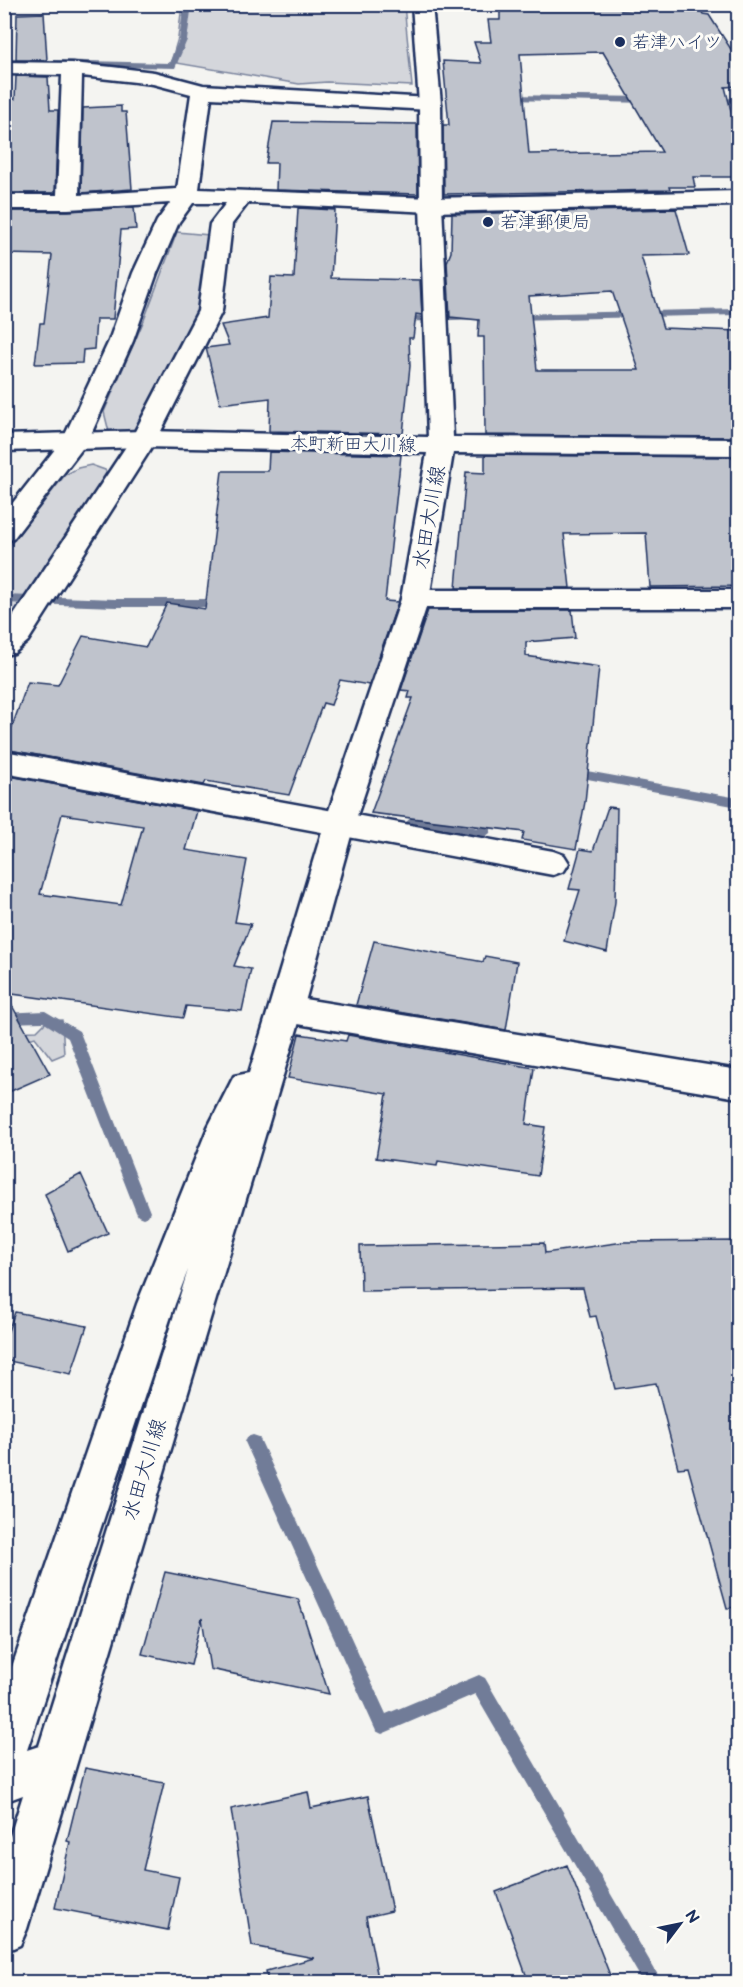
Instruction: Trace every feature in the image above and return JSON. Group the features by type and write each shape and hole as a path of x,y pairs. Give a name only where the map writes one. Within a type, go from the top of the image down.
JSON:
{"street":[{"name":"水田大川線","path":"4,1929 339,825 415,598 441,445 430,205 430,104 422,4"},
{"path":"4,68 72,69 154,78 202,91 430,104"},
{"path":"68,202 72,69"},
{"path":"4,534 75,441 121,341 145,273 168,220 187,196 202,91"},
{"path":"4,202 242,196 430,205 738,198"},
{"path":"4,646 18,634 144,439 210,311 221,224 242,196"},
{"name":"本町新田大川線","path":"4,443 144,439 441,445 738,447"},
{"path":"415,598 738,599"},
{"path":"4,762 553,863"},
{"name":"水田大川線","path":"8,1736 156,1304 225,1127 285,1009"},
{"path":"285,1009 738,1084"},
{"path":"8,1736 54,1762"},
{"path":"4,1780 54,1762"}],"shaded area":[{"path":"182,5 404,5 412,86 327,82 299,84 171,62 178,38"},
{"path":"177,232 220,236 206,303 158,409 131,433 109,432 104,412 144,320"},
{"path":"91,465 105,470 113,480 5,635 5,551 65,475 78,468"},
{"path":"62,1020 64,1054 52,1059 35,1037 5,1046 6,1032 37,1031 47,1021"}],"building":[{"path":"500,4 617,4 621,10 697,4 703,14 709,15 738,60 738,86 725,87 738,138 738,177 693,177 695,187 669,187 670,190 444,194 443,125 449,125 443,61 481,63 474,42 491,42 488,20 500,20","holes":["603,52 662,152 529,154 520,54"]},
{"path":"44,13 47,60 16,60 17,14"},
{"path":"16,76 48,77 50,110 58,110 55,193 4,193 4,100 15,99"},
{"path":"121,106 121,112 126,112 132,189 81,193 83,108"},
{"path":"273,122 417,124 418,194 276,190 277,163 266,163"},
{"path":"134,207 136,229 121,230 113,319 96,319 94,349 83,350 82,363 35,364 40,323 44,323 52,255 4,254 4,211 68,211"},
{"path":"298,208 335,210 331,278 420,280 422,315 416,314 413,338 409,338 410,366 403,434 269,431 270,398 220,404 206,348 229,345 221,325 268,318 271,277 294,278"},
{"path":"676,209 689,255 641,256 663,328 738,331 738,437 485,435 484,337 478,337 479,320 450,317 447,262 451,252 452,214","holes":["612,291 639,370 537,370 529,296"]},
{"path":"269,452 401,455 385,601 398,602 369,685 340,680 331,705 323,703 289,795 206,781 204,785 4,749 28,682 58,685 83,636 146,647 167,603 205,609 222,471 268,471"},
{"path":"485,455 738,457 738,586 650,587 646,533 564,534 570,588 456,588 466,472 485,473"},
{"path":"428,610 572,610 575,638 526,642 526,656 599,667 585,802 576,849 522,840 524,832 371,813 413,698 408,698 410,691 401,690"},
{"path":"4,775 197,811 186,850 247,860 235,922 251,924 234,966 251,969 242,1011 186,1006 183,1018 5,993 50,1074 4,1094","holes":["62,814 143,826 121,905 40,894"]},
{"path":"608,807 617,808 615,902 607,952 564,941 580,890 569,889 580,849 593,851"},
{"path":"374,941 483,962 485,956 517,962 506,1030 356,1005"},
{"path":"299,1034 346,1041 348,1035 534,1068 526,1124 545,1127 538,1176 438,1161 437,1166 376,1158 387,1094 288,1078"},
{"path":"81,1174 108,1233 68,1251 45,1194"},
{"path":"738,1241 738,1607 727,1608 688,1467 678,1468 656,1383 615,1389 596,1316 590,1317 583,1288 361,1291 360,1246 544,1243 545,1253 624,1242"},
{"path":"15,1312 87,1326 71,1374 4,1360 4,1342"},
{"path":"165,1572 298,1599 329,1694 210,1669 202,1618 191,1665 142,1654"},
{"path":"85,1768 164,1783 143,1870 179,1877 168,1930 55,1908 70,1842 67,1841"},
{"path":"308,1792 311,1808 368,1796 392,1911 366,1917 379,1983 268,1983 266,1971 314,1958 252,1946 231,1809"},
{"path":"567,1865 613,1983 529,1983 496,1892"}],"waterway":[{"path":"4,61 172,66 183,40 188,4"},
{"path":"507,97 649,100"},
{"path":"711,101 738,101"},
{"path":"513,317 738,312"},
{"path":"399,319 476,317"},
{"path":"4,599 115,603 224,603"},
{"path":"570,772 738,803"},
{"path":"412,822 484,833 490,809"},
{"path":"4,1018 45,1016 74,1035 143,1212"},
{"path":"253,1442 382,1725 479,1684 653,1982"}],"place":[{"name":"若津ハイツ","path":"620,42"},
{"name":"若津郵便局","path":"488,222"}]}
